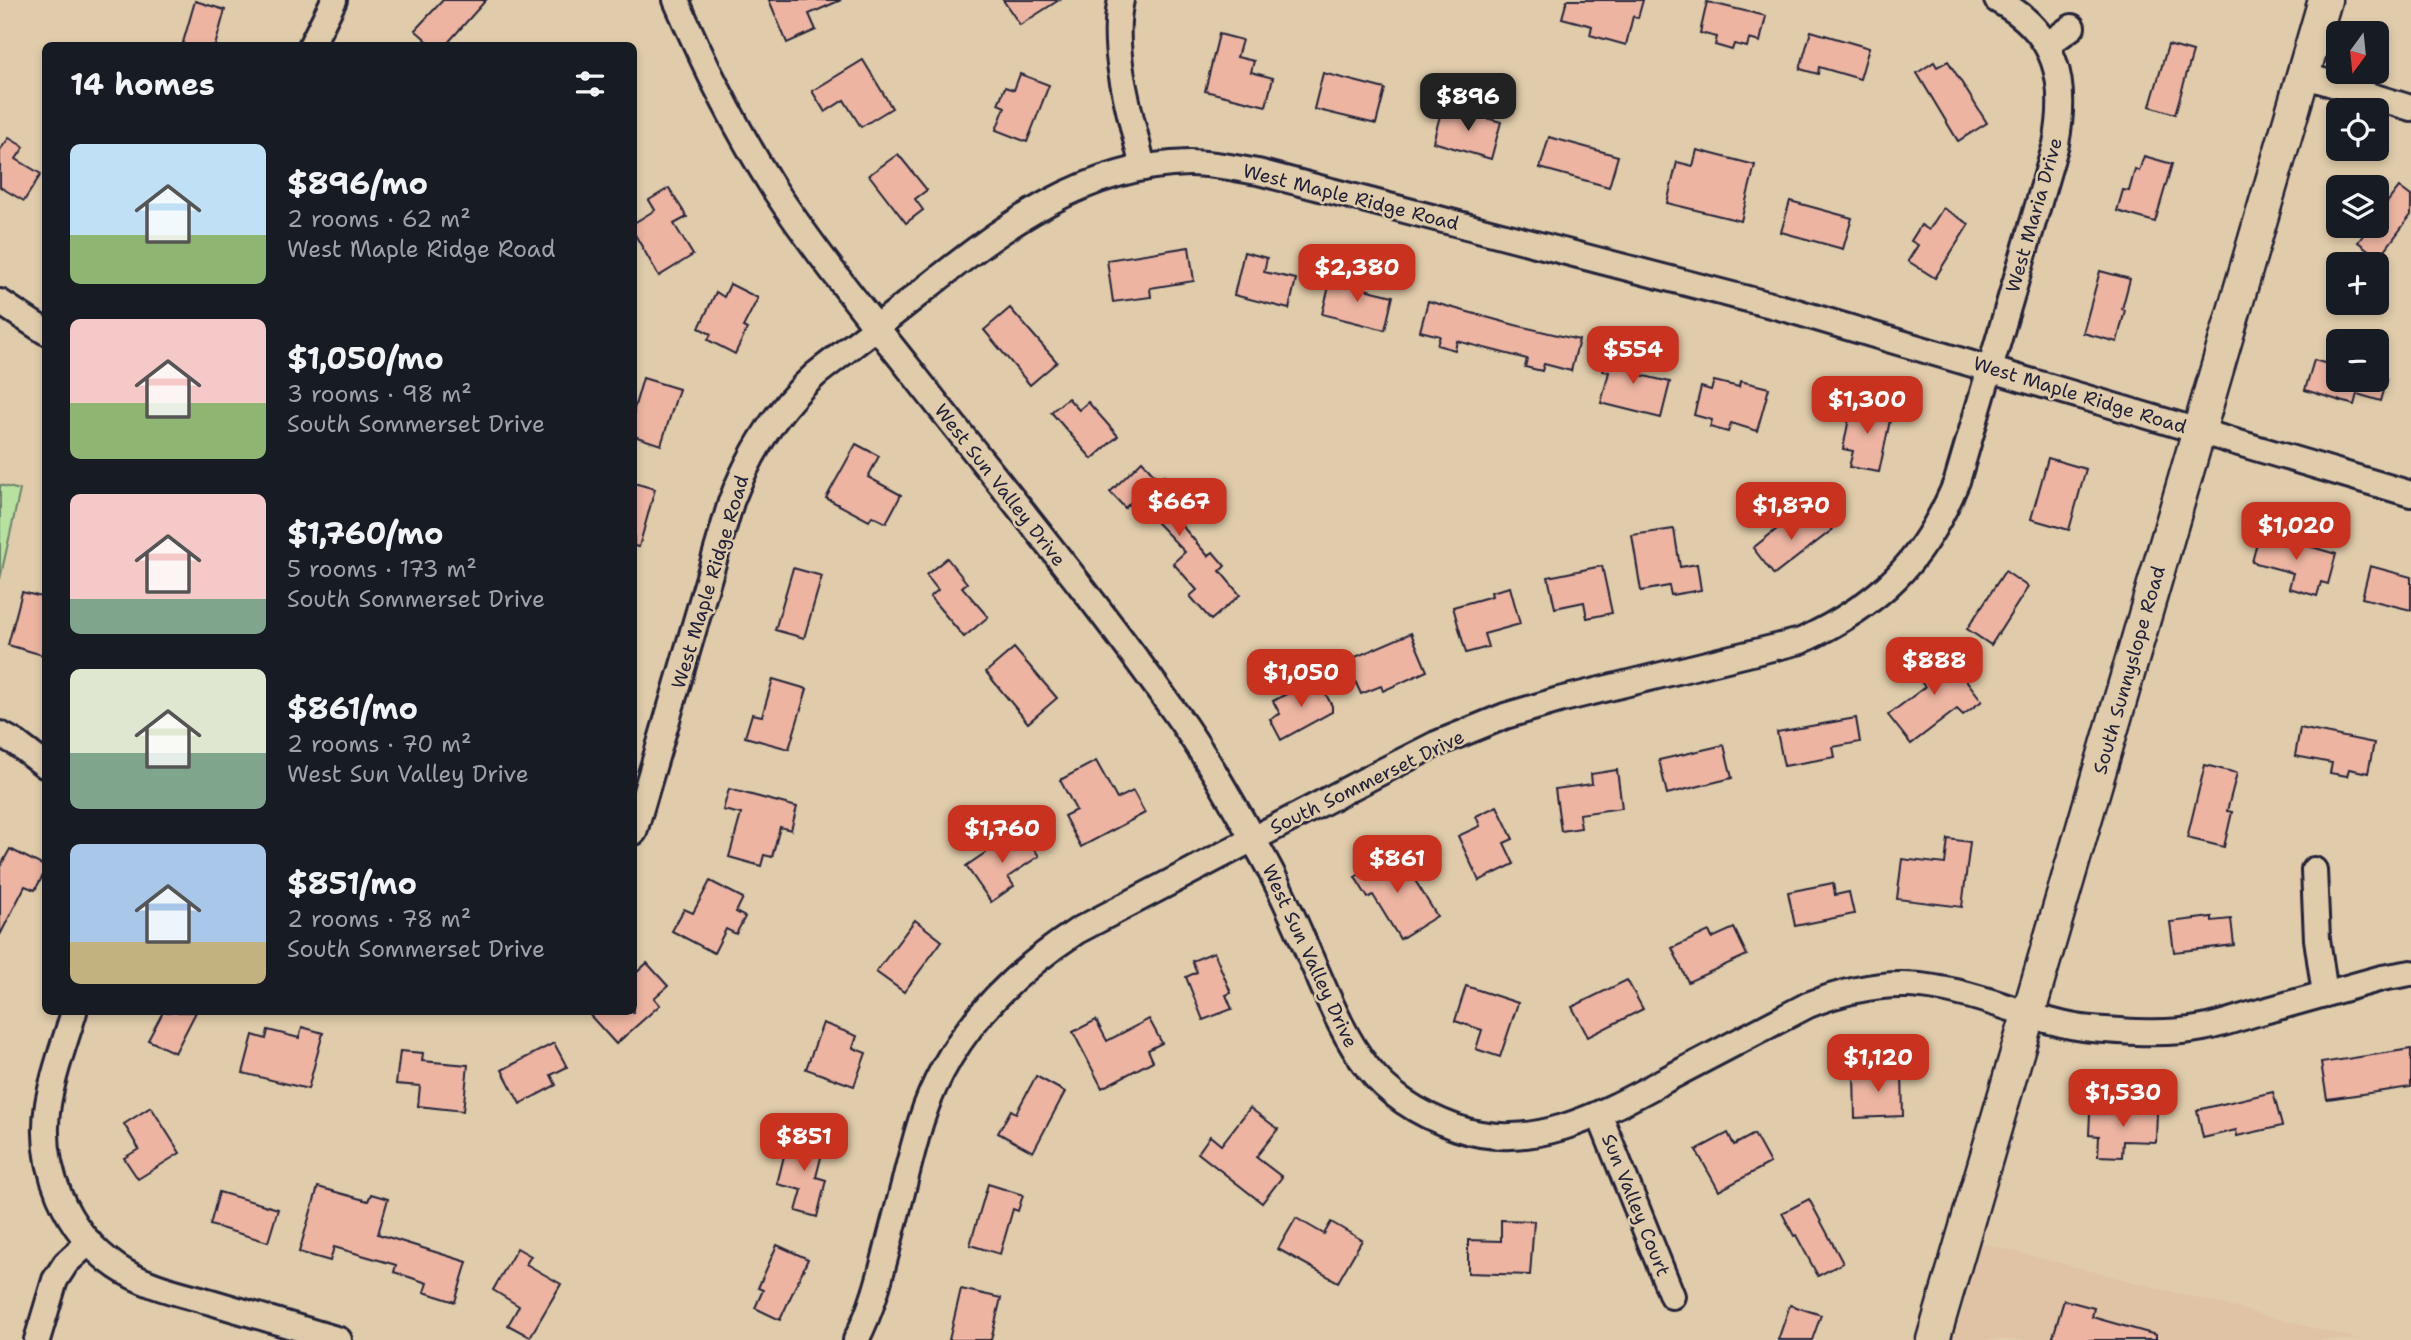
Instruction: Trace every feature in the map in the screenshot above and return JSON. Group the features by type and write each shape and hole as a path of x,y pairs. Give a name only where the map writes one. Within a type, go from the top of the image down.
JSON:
{"street":[{"path":"313,42 334,0"},
{"name":"West Sun Valley Drive","path":"676,0 693,40 737,126 808,238 1175,712 1253,839 1291,914 1344,1034 1360,1060 1384,1086 1427,1115 1459,1129 1499,1135 1525,1135 1572,1126 1808,1005 1833,995 1883,985 1924,985 1960,991 2027,1014 2088,1029 2177,1031 2204,1028 2411,973"},
{"path":"1121,0 1118,12 1119,51 1143,169"},
{"name":"West Maria Drive","path":"1990,368 2056,144 2060,120 2056,66 2047,45 2032,24 1997,0"},
{"name":"South Sunnyslope Road","path":"1933,1340 2326,0"},
{"path":"2047,45 2072,27"},
{"path":"2303,75 2411,108"},
{"name":"West Maple Ridge Road","path":"637,822 731,502 741,475 772,421 799,390 992,237 1037,207 1093,182 1143,169 1188,163 1215,164 1258,172 1790,310 2411,494"},
{"path":"0,302 42,329"},
{"name":"South Sommerset Drive","path":"856,1340 873,1302 921,1119 939,1078 962,1038 985,1008 1014,978 1046,951 1077,931 1424,750 1505,716 1559,700 1771,650 1801,641 1837,624 1875,599 1924,546 1957,481 1990,368"},
{"path":"0,734 42,763"},
{"path":"2314,870 2317,939 2325,994"},
{"path":"73,1015 47,1105 46,1133 48,1160 59,1195 71,1219 89,1242 116,1266 154,1286 339,1340"},
{"name":"Sun Valley Court","path":"1599,1114 1672,1296"},
{"path":"37,1340 55,1280 66,1263 89,1242"}],"shaded area":[{"path":"1981,1243 2361,1340 1954,1340"}],"green space":[{"path":"0,485 20,490 0,579"}],"building":[{"path":"443,0 486,0 449,42 428,42 415,30"},
{"path":"769,0 841,0 809,14 816,30 787,43"},
{"path":"1003,0 1059,0 1020,25"},
{"path":"1567,0 1643,0 1638,18 1633,16 1626,45 1590,35 1592,26 1562,18"},
{"path":"195,1 225,10 216,42 183,42"},
{"path":"1707,2 1766,16 1760,42 1749,39 1747,47 1734,44 1732,50 1715,45 1717,37 1700,33"},
{"path":"1811,31 1869,48 1860,79 1819,67 1818,74 1800,69"},
{"path":"1219,34 1242,40 1237,57 1254,61 1251,72 1273,78 1266,106 1205,91"},
{"path":"2168,45 2193,52 2175,114 2150,106"},
{"path":"863,60 892,108 861,127 844,100 825,112 812,91"},
{"path":"1948,61 1987,123 1958,141 1917,73 1934,62 1937,67"},
{"path":"1323,73 1385,89 1376,124 1314,109"},
{"path":"1020,74 1049,85 1027,142 996,130 1005,107 998,104 1005,87 1014,90"},
{"path":"1461,111 1501,122 1491,159 1433,142 1441,112 1459,117"},
{"path":"1549,137 1618,156 1609,187 1540,168"},
{"path":"9,138 24,147 16,159 41,174 24,201 0,187 0,150"},
{"path":"1697,150 1755,165 1741,221 1667,203 1677,162 1693,166"},
{"path":"898,154 927,190 915,199 923,210 906,223 869,175"},
{"path":"2144,156 2172,164 2155,222 2117,211 2123,190 2129,191 2135,169 2139,171"},
{"path":"2399,187 2411,196 2411,215 2383,252 2371,252 2358,242 2361,238 2389,238 2389,200"},
{"path":"669,188 687,217 674,224 693,255 659,276 637,238 637,221 655,210 649,200"},
{"path":"1790,201 1852,218 1843,249 1781,232"},
{"path":"1943,208 1969,224 1935,278 1908,261 1918,245 1911,241 1921,225 1929,230"},
{"path":"1189,247 1194,281 1150,288 1151,297 1113,302 1107,260"},
{"path":"1244,252 1267,258 1264,272 1296,279 1289,309 1234,295"},
{"path":"2100,271 2130,279 2117,342 2083,333"},
{"path":"1332,275 1357,281 1356,287 1393,296 1385,330 1322,314"},
{"path":"730,284 758,298 743,327 747,329 735,354 708,340 711,334 699,328 716,292 724,297"},
{"path":"1428,301 1579,340 1571,371 1544,364 1542,371 1525,367 1527,359 1457,341 1455,350 1437,345 1440,336 1420,331"},
{"path":"1010,308 1057,362 1030,385 984,330"},
{"path":"1609,348 1641,356 1636,374 1670,382 1661,418 1601,403 1609,372 1603,371"},
{"path":"2314,360 2326,364 2326,392 2384,392 2381,401 2357,394 2354,405 2305,390"},
{"path":"643,378 679,389 661,445 637,437 637,399"},
{"path":"1714,381 1739,387 1740,381 1769,388 1757,431 1731,423 1728,432 1710,427 1712,420 1694,415 1701,387 1711,390"},
{"path":"1068,398 1079,410 1088,402 1118,436 1092,459 1051,412"},
{"path":"1852,403 1892,411 1879,472 1849,467 1853,451 1843,449"},
{"path":"856,444 879,456 868,477 901,495 886,523 872,516 869,521 826,498"},
{"path":"2048,458 2086,469 2069,530 2031,519"},
{"path":"1142,461 1159,480 1164,475 1178,489 1170,497 1185,513 1177,520 1208,556 1213,552 1225,566 1220,571 1240,595 1211,620 1190,596 1197,590 1173,563 1185,552 1134,499 1125,508 1110,492"},
{"path":"637,484 655,489 637,547"},
{"path":"1817,511 1832,530 1774,575 1753,548 1787,521 1794,530"},
{"path":"1674,529 1680,567 1697,564 1701,590 1671,595 1669,586 1641,591 1632,535"},
{"path":"2260,532 2336,554 2328,584 2321,582 2317,596 2289,588 2293,573 2252,562"},
{"path":"947,558 967,583 962,587 988,617 964,637 930,597 938,590 926,575"},
{"path":"1602,566 1612,613 1587,618 1584,602 1555,608 1548,577"},
{"path":"2370,566 2411,577 2411,610 2362,598"},
{"path":"793,568 822,576 804,638 775,630"},
{"path":"2005,571 2028,587 1991,645 1967,629"},
{"path":"1510,587 1520,624 1484,634 1488,647 1466,653 1453,607 1492,596 1491,592"},
{"path":"22,592 42,597 42,655 8,645"},
{"path":"1411,633 1427,671 1383,691 1381,686 1361,694 1346,661"},
{"path":"1940,646 1982,701 1963,715 1957,709 1911,744 1888,715 1925,687 1911,669"},
{"path":"1014,648 1057,698 1028,723 986,672"},
{"path":"773,679 807,689 789,749 745,737 752,714 762,716"},
{"path":"1319,681 1332,706 1332,712 1281,740 1270,719 1280,714 1273,701"},
{"path":"1856,718 1860,742 1833,747 1835,757 1784,766 1777,732"},
{"path":"2300,728 2374,743 2368,773 2349,769 2347,776 2330,773 2332,763 2295,756"},
{"path":"1724,745 1732,778 1667,794 1659,760"},
{"path":"1096,761 1117,799 1133,791 1145,813 1081,847 1064,816 1076,810 1060,780"},
{"path":"2205,765 2237,773 2227,811 2232,812 2224,847 2187,838"},
{"path":"1617,770 1622,808 1579,814 1581,828 1561,831 1555,789 1592,784 1591,774"},
{"path":"729,789 797,807 791,830 780,827 772,857 764,855 761,866 729,857 741,814 723,810"},
{"path":"1497,806 1513,839 1504,843 1514,864 1479,881 1458,836 1480,826 1476,816"},
{"path":"1020,829 1039,856 1008,877 1014,886 991,902 966,866"},
{"path":"1948,839 1970,842 1962,907 1897,899 1902,859 1945,864"},
{"path":"10,849 42,865 42,877 35,890 25,886 0,935 0,867"},
{"path":"1397,851 1437,916 1400,939 1373,895 1368,898 1355,877"},
{"path":"710,881 743,898 736,912 745,917 736,934 726,929 714,953 672,931 684,909 693,913"},
{"path":"1833,883 1835,895 1849,892 1854,914 1795,926 1788,892"},
{"path":"2212,917 2212,921 2231,919 2234,945 2174,952 2170,922"},
{"path":"915,920 942,941 904,992 876,972"},
{"path":"1734,928 1747,955 1688,982 1672,948 1709,931 1712,938"},
{"path":"1214,952 1231,993 1226,995 1232,1009 1203,1020 1186,977 1197,972 1192,961"},
{"path":"647,963 668,986 654,998 660,1005 616,1044 590,1015 637,1015 637,972"},
{"path":"1627,980 1643,1009 1588,1037 1572,1007"},
{"path":"1466,986 1518,1003 1500,1057 1476,1049 1482,1030 1455,1021"},
{"path":"161,1015 194,1015 175,1053 148,1040"},
{"path":"1149,1019 1162,1043 1148,1050 1153,1061 1102,1088 1073,1032 1096,1020 1107,1041"},
{"path":"823,1023 857,1036 853,1048 866,1053 854,1086 806,1069"},
{"path":"302,1027 323,1033 308,1089 243,1073 253,1035 266,1039 268,1030 299,1038"},
{"path":"554,1043 567,1067 551,1075 556,1085 520,1104 502,1070"},
{"path":"2411,1049 2411,1087 2327,1099 2321,1063"},
{"path":"400,1051 423,1053 422,1061 468,1065 463,1111 418,1106 420,1086 396,1084"},
{"path":"1902,1071 1903,1116 1855,1118 1854,1073"},
{"path":"1036,1076 1065,1092 1033,1152 998,1133 1011,1110 1016,1113"},
{"path":"2273,1092 2282,1126 2237,1136 2236,1130 2203,1138 2197,1110"},
{"path":"2116,1106 2157,1108 2156,1142 2123,1141 2122,1157 2098,1156 2099,1136 2089,1135 2090,1113 2116,1114"},
{"path":"151,1107 180,1153 138,1179 124,1158 139,1149 124,1124"},
{"path":"1250,1108 1278,1129 1256,1157 1282,1177 1262,1203 1198,1153 1210,1136 1221,1145"},
{"path":"1728,1133 1734,1145 1754,1134 1770,1163 1719,1191 1696,1150"},
{"path":"796,1134 825,1142 816,1177 826,1180 817,1217 796,1211 802,1190 777,1184 786,1148 792,1149"},
{"path":"988,1184 1023,1195 1018,1211 1013,1209 1000,1254 970,1245"},
{"path":"318,1187 368,1201 371,1194 388,1199 378,1234 467,1262 455,1302 424,1292 427,1283 394,1272 396,1265 334,1247 330,1261 299,1252"},
{"path":"219,1192 278,1209 268,1242 210,1225"},
{"path":"1809,1199 1843,1263 1818,1276 1782,1213"},
{"path":"1296,1218 1324,1234 1331,1222 1362,1240 1338,1282 1278,1249"},
{"path":"1501,1220 1534,1221 1530,1275 1468,1273 1468,1240 1501,1241"},
{"path":"777,1245 808,1259 780,1320 755,1308 763,1290 758,1288"},
{"path":"517,1248 531,1256 526,1264 561,1284 530,1337 508,1325 519,1306 493,1290"},
{"path":"961,1289 1001,1298 991,1340 949,1340"},
{"path":"2064,1300 2094,1308 2092,1317 2156,1335 2156,1340 2052,1340"},
{"path":"1790,1305 1821,1315 1812,1340 1778,1340"}]}
